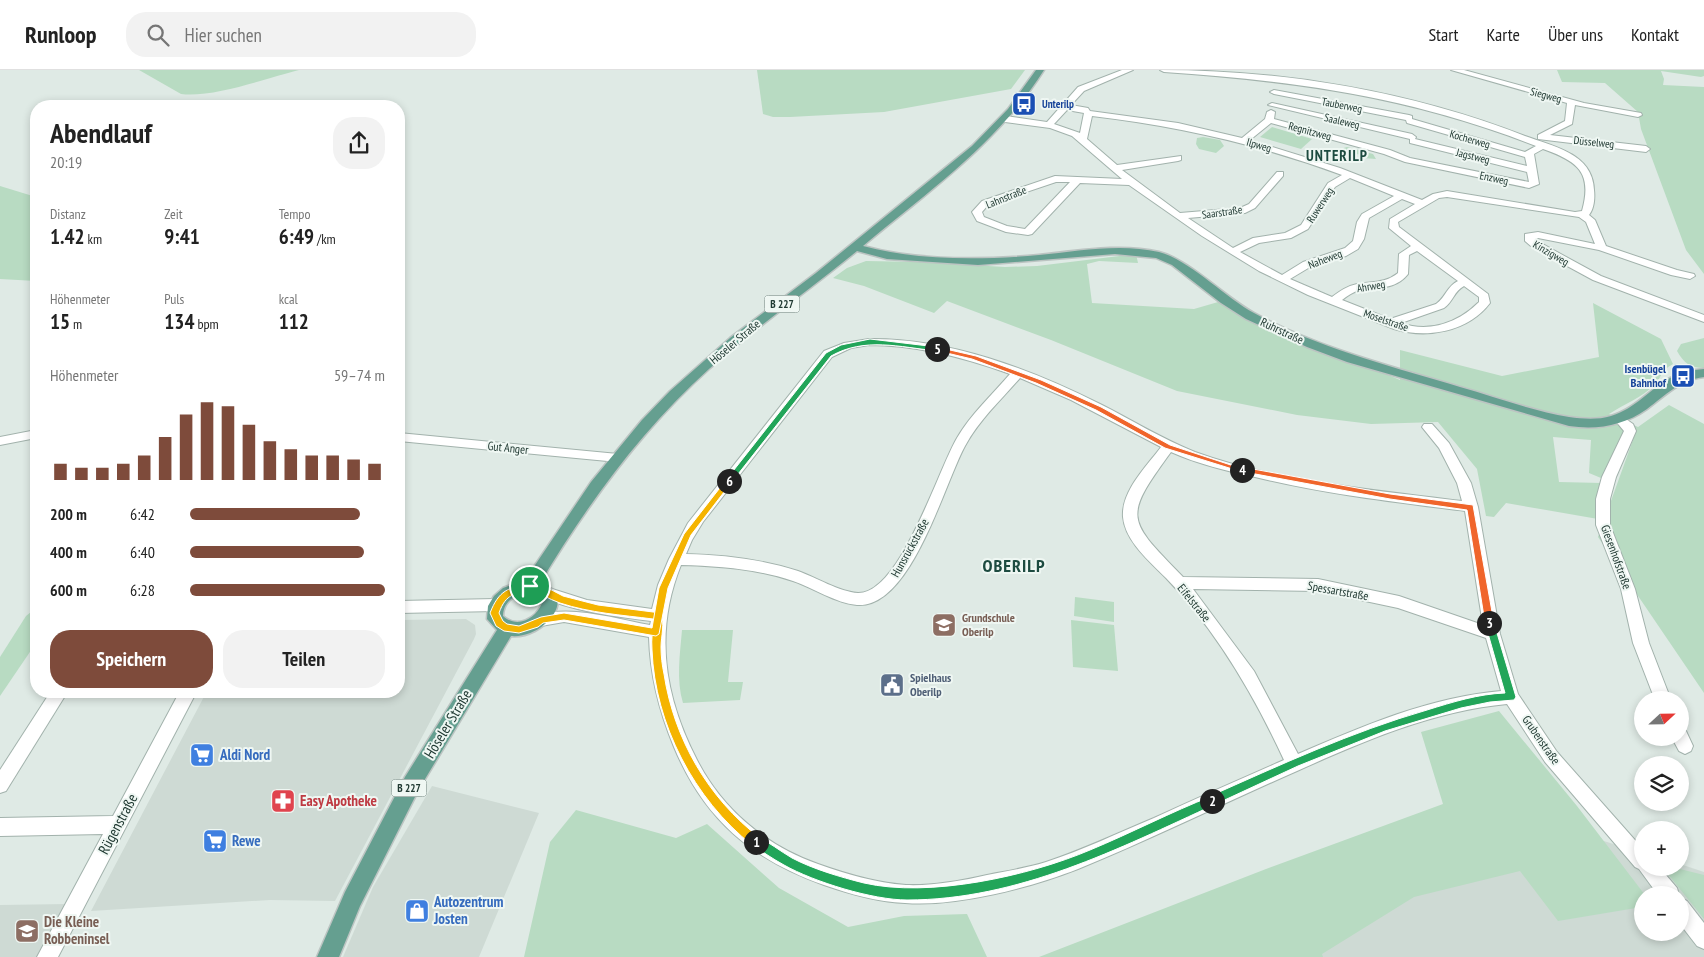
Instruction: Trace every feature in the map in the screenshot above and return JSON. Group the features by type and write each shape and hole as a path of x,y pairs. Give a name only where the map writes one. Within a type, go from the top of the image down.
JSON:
{"main road":[{"name":"Höseler Straße","path":"530,586 570,522 618,458 678,392 733,341 831,267 938,181 1005,119 1040,70"},
{"name":"Ruhrstraße","path":"856,247 887,256 978,262 1116,251 1158,254 1176,263 1225,300 1250,316 1311,344 1351,359 1559,420 1580,424 1604,423 1620,418 1634,411 1673,381 1692,374 1704,373"},
{"path":"831,267 876,253"},
{"path":"530,586 546,592 550,603 546,615 541,620 527,628 507,628 499,624 494,613 496,605 505,594 512,590 530,586"},
{"name":"Höseler Straße","path":"328,957 359,884 412,783 507,628"}],"street":[{"path":"1048,126 1080,89 1129,70"},
{"path":"1164,70 1242,74 1339,88 1469,118 1528,140 1543,142 1578,162 1587,176 1591,184 1589,203 1586,213 1582,215 1590,220 1602,248"},
{"name":"Siegweg","path":"1455,70 1571,102 1638,115"},
{"path":"1244,141 1268,120 1271,114 1274,92 1287,80"},
{"name":"Tauberweg","path":"1274,92 1410,119"},
{"path":"1405,102 1410,119 1412,142"},
{"path":"1532,170 1529,153 1569,122 1571,102"},
{"name":"Saaleweg","path":"1272,105 1412,142"},
{"path":"1065,107 1085,110 1088,113 1083,139"},
{"name":"Ilpweg","path":"1088,113 1182,126 1244,141 1307,159 1422,204"},
{"name":"Moselstraße","path":"1005,119 1067,130 1083,139 1132,182 1179,216 1283,279 1333,301 1391,323 1421,331 1458,322 1477,312 1485,303 1484,296 1394,228 1392,221 1436,196 1447,194 1582,215"},
{"name":"Kocherweg","path":"1410,119 1530,156"},
{"name":"Regnitzweg","path":"1268,120 1387,152 1408,160"},
{"name":"Jagstweg","path":"1412,142 1532,170"},
{"name":"Düsselweg","path":"1543,142 1646,148"},
{"path":"1115,168 1166,158 1178,158"},
{"name":"Enzweg","path":"1408,160 1529,185 1534,184 1532,170"},
{"name":"Saarstraße","path":"1179,216 1242,211 1252,206 1280,174"},
{"name":"Ruwerweg","path":"1234,251 1256,240 1287,236 1305,227 1332,185 1350,175"},
{"name":"Lahnstraße","path":"1078,179 1028,232 1012,232 980,219 977,212 984,203 1055,179 1078,179 1132,182"},
{"name":"Naheweg","path":"1283,279 1310,263 1336,256 1352,248 1358,242 1362,220 1402,195"},
{"name":"Kinzigweg","path":"1690,276 1675,273 1602,248 1538,235 1529,236 1530,241 1536,245 1597,278 1704,319"},
{"name":"Ahrweg","path":"1333,301 1351,289 1378,287 1393,282 1403,274 1404,254 1418,246"},
{"path":"1391,323 1440,306 1446,302 1454,287 1466,281"},
{"path":"1471,507 1390,496 1251,472 1168,447 1072,396 1018,373 950,351 870,341 856,343 838,348 828,354 688,534 664,588 657,624 657,657 664,699 675,733 690,766 710,795 734,824 768,850 790,863 864,888 907,895 969,889 1044,872 1090,856 1294,763 1407,719 1461,704 1490,698 1511,697"},
{"name":"Hunsrückstraße","path":"676,560 709,560 769,568 800,577 840,594 860,599 873,598 890,584 904,565 922,531 959,445 977,419 1018,373"},
{"name":"Giesenhofstraße","path":"1620,418 1629,426 1630,431 1609,477 1603,499 1603,525 1628,589 1642,643 1660,691"},
{"name":"Grubenstraße","path":"1428,427 1444,446 1464,483 1471,507 1492,634 1511,697 1550,757 1634,852"},
{"path":"0,441 30,435"},
{"name":"Gut Anger","path":"405,438 618,458"},
{"name":"Eifelstraße","path":"1168,447 1131,500 1130,518 1148,550 1178,583 1250,676 1264,699 1294,763"},
{"name":"Spessartstraße","path":"1178,583 1318,585 1399,602 1492,634"},
{"path":"546,592 560,599 657,624"},
{"path":"405,607 496,605"},
{"path":"541,620 564,616 657,624"},
{"path":"0,785 56,698"},
{"name":"Rügenstraße","path":"47,957 185,698"},
{"path":"0,827 117,825"},
{"path":"1655,876 1663,886"},
{"path":"1689,920 1704,939"}],"shaded area":[{"path":"466,619 475,625 476,634 335,901 270,900 91,911 203,698 405,698 405,620"},
{"path":"432,786 539,813 479,957 343,957 373,887"},
{"path":"1572,831 1634,850 1634,876 1689,876 1689,867 1704,872 1704,957 1149,957"},
{"name":"Die Kleine Robbeninsel","path":"68,904 39,957 0,957 0,905"}],"green space":[{"path":"139,70 299,70 224,90 208,93 181,94"},
{"path":"757,70 1025,70 1011,89 884,112 773,117 763,114"},
{"path":"1557,70 1704,70 1704,76 1701,77 1661,71 1664,79 1663,85 1704,87 1704,274 1686,250 1641,129 1638,112 1605,83 1562,82"},
{"path":"1272,127 1312,139 1301,149 1260,137"},
{"path":"1203,137 1220,140 1224,146 1216,153 1199,149 1196,144 1197,138"},
{"path":"1347,147 1373,154 1376,159 1363,158 1358,154 1356,155 1357,159 1339,156 1337,150"},
{"path":"0,186 30,195 30,281 0,279"},
{"path":"1136,254 1138,263 1099,261 1087,264 1092,303 1194,309 1225,300 1250,316 1400,380 1400,350 1502,376 1599,357 1593,303 1661,339 1673,364 1644,393 1609,414 1638,427 1669,405 1704,424 1704,693 1598,537 1634,437 1613,483 1589,473 1591,440 1553,437 1559,482 1602,483 1598,519 1506,503 1494,517 1486,516 1477,469 1438,422 1371,424 1297,415 1177,391 1051,340 947,301 934,313 864,286 833,278 847,268 866,261 1005,267 1037,266"},
{"path":"1704,338 1704,368 1691,366 1682,359 1677,351 1681,344"},
{"path":"1075,597 1114,602 1114,622 1074,616"},
{"path":"30,613 30,652 0,696 0,657 26,616"},
{"path":"1071,620 1114,625 1118,671 1073,667"},
{"path":"682,630 733,630 728,682 743,682 740,700 683,703 679,676"},
{"path":"1499,711 1577,806 1638,886 1634,886 1634,908 1558,921 1520,871 1414,897 1322,954 1323,957 1039,957 1266,869 1443,804 1421,732"},
{"path":"576,810 676,838 707,824 779,888 848,927 904,916 967,914 987,957 524,957 550,842"},
{"path":"1689,871 1704,875 1704,919 1689,900 1689,886 1677,886 1669,876 1689,876"}],"place":[{"name":"Unterilp","path":"1024,104"},
{"name":"Isenbügel Bahnhof","path":"1683,376"},
{"name":"Grundschule Oberilp","path":"944,625"},
{"name":"Spielhaus Oberilp","path":"892,685"},
{"name":"Aldi Nord","path":"202,755"},
{"name":"Easy Apotheke","path":"283,801"},
{"name":"Rewe","path":"215,841"},
{"name":"Autozentrum Josten","path":"417,911"},
{"name":"Die Kleine Robbeninsel","path":"27,931"}],"district":[{"name":"UNTERILP","path":"1337,156"},
{"name":"OBERILP","path":"1014,566"}],"route":[{"path":"530,586 512,590 499,600 494,613 499,624 504,628 519,630 535,625 541,620 564,616 656,632 658,616 664,588 669,573 688,534 828,354 843,346 856,343 870,341 885,342 950,351 996,365 1072,396 1168,447 1207,460 1251,472 1317,484 1471,507 1480,576 1492,634 1511,697 1490,698 1461,704 1384,727 1294,763 1090,856 1044,872 969,889 907,895 864,888 790,863 760,845 734,824 710,795 690,766 675,733 664,699 659,674 656,649 658,616 598,609 560,599 535,586 530,586"}]}
